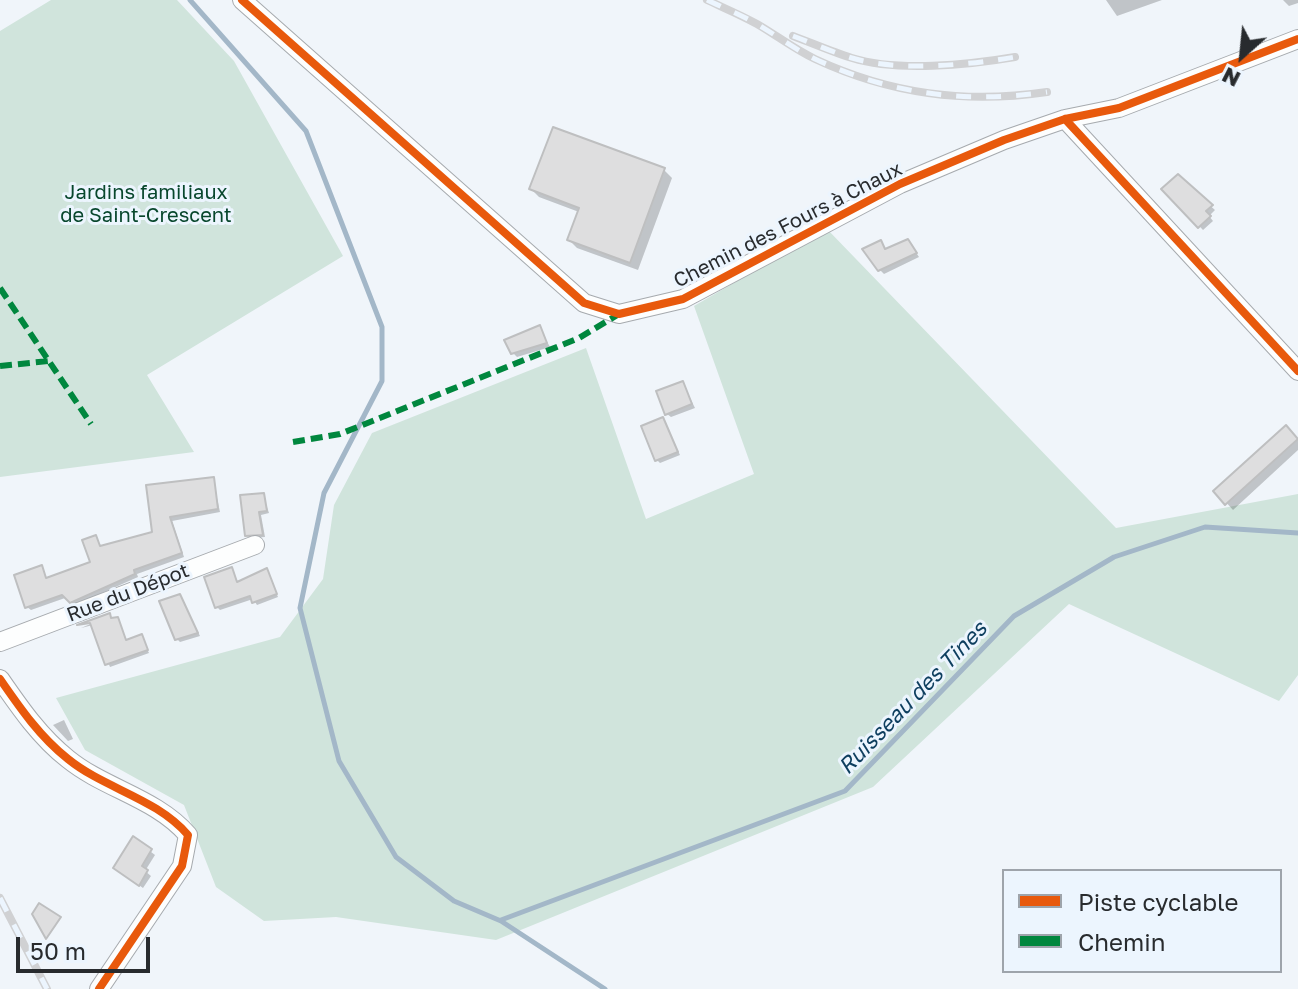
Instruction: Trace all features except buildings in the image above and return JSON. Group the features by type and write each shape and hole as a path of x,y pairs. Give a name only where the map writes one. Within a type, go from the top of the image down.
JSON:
{"street":[{"name":"Chemin des Fours à Chaux","path":"242,0 584,303 619,314 683,299 900,184 1065,119 1119,108 1298,39"},
{"path":"1065,119 1298,371"},
{"name":"Rue du Dépot","path":"0,642 255,545"},
{"path":"0,679 33,724 69,760 172,817 188,835 182,866 99,989"}],"green space":[{"name":"Jardins familiaux de Saint-Crescent","path":"51,0 177,0 234,61 343,256 147,375 194,452 0,477 0,31"},
{"path":"827,229 1116,528 1298,494 1298,675 1279,701 1069,604 873,787 496,940 336,917 264,921 216,887 184,805 85,750 56,698 280,637 323,579 334,505 372,433 586,348 646,519 754,474 694,306"}],"waterway":[{"path":"190,0 306,131 382,327 382,381 324,493 300,608 339,761 396,857 454,901 501,921 605,989"},
{"name":"Ruisseau des Tines","path":"501,920 845,791 1014,616 1114,557 1205,527 1298,533"}],"railway":[{"path":"707,0 757,24 815,59 871,81 957,96 1047,92"},
{"path":"793,36 852,58 890,65 955,65 1015,57"},
{"path":"0,898 47,989"}],"marked path":[{"path":"0,288 91,424"},
{"path":"293,442 340,434 579,338 619,314"},
{"path":"0,366 49,361"}],"cycle path":[{"path":"242,0 584,303 619,314 683,299 900,184 1004,140 1065,119 1119,108 1298,39"},
{"path":"1065,119 1298,371"},
{"path":"0,679 39,732 68,759 161,812 188,835 182,866 99,989"}]}
